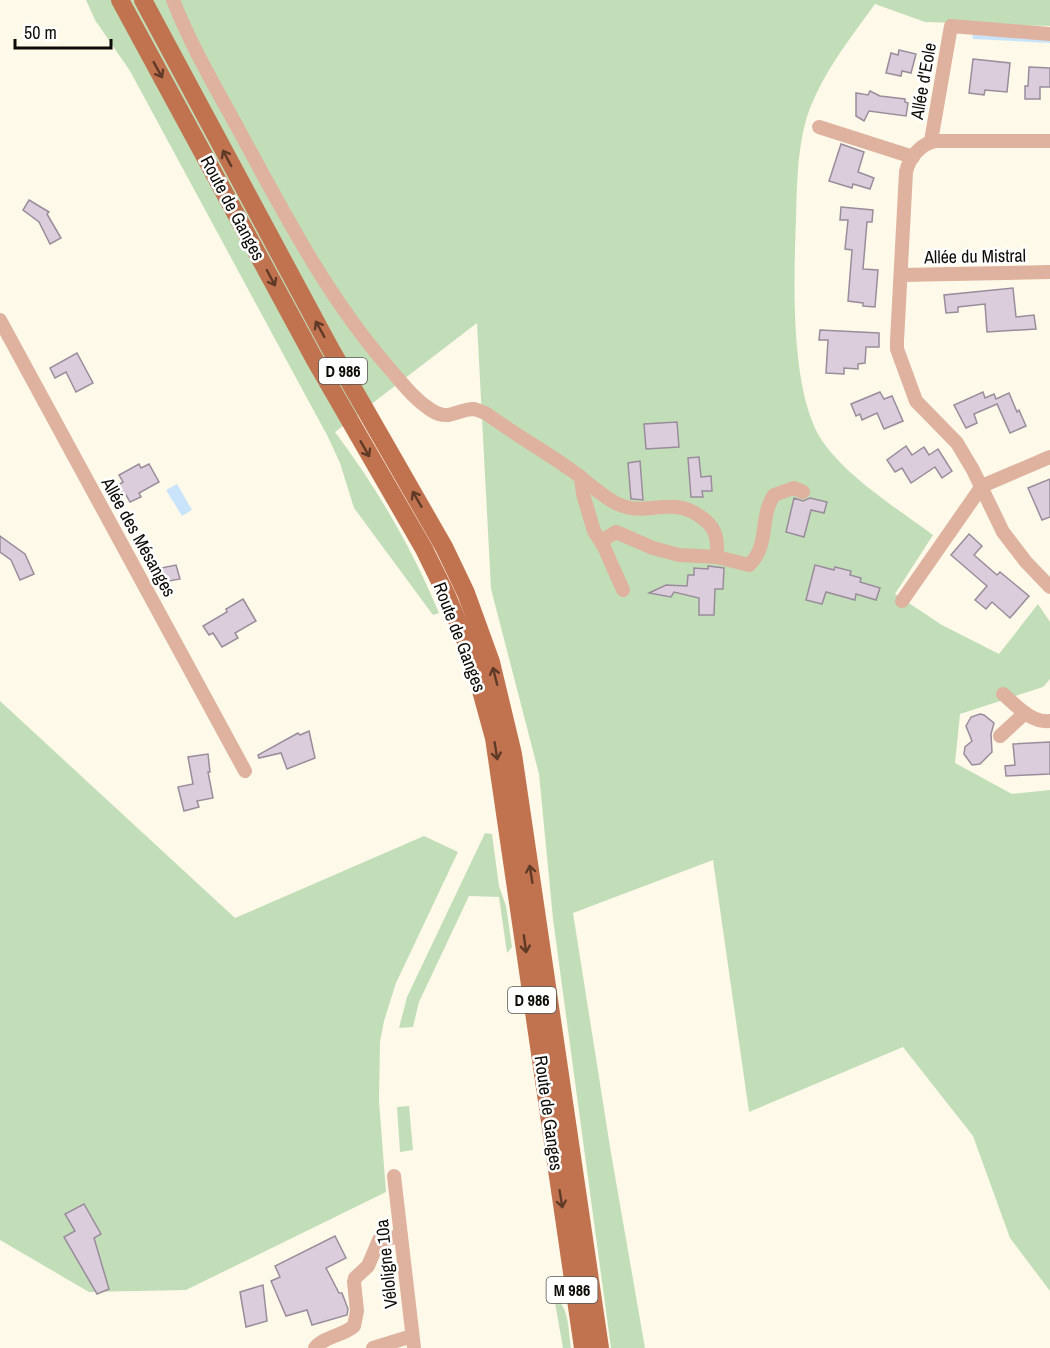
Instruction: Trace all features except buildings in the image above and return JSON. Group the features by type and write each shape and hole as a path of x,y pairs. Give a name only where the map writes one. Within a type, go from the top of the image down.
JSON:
{"main road":[{"name":"Route de Ganges","path":"120,0 315,360 424,549 471,654 494,738 566,1232 580,1348"},
{"name":"Route de Ganges","path":"143,0 330,348 444,547 466,594 491,662 513,754 600,1348"}],"street":[{"path":"173,0 198,54 316,268 346,312 411,394 439,414 448,416 478,410 622,506 636,509 665,505 692,510 711,524 716,533 717,557"},
{"name":"Allée d'Eole","path":"931,141 951,26 1050,34"},
{"path":"819,127 913,157"},
{"path":"1050,141 931,141 908,163 897,349 916,401 957,442 1002,532 1050,587"},
{"name":"Allée du Mistral","path":"901,275 1050,272"},
{"name":"Allée des Mésanges","path":"0,320 245,771"},
{"path":"902,601 981,486 1050,457"},
{"path":"581,477 583,494 594,531 601,541 623,591"},
{"path":"601,541 616,532 653,548 679,555 717,557 749,565 759,556 769,506 774,495 794,488 803,492"},
{"path":"1002,694 1025,713 1041,722 1050,721"},
{"path":"1000,736 1025,713"},
{"name":"Véloligne 10a","path":"394,1176 413,1342"},
{"path":"315,1348 321,1342 340,1335 354,1326 357,1311 355,1278 369,1266 379,1240 401,1236"},
{"path":"373,1348 413,1342"}],"green space":[{"path":"86,0 1050,0 1050,26 925,22 875,4 827,73 806,120 798,170 795,302 799,365 804,395 812,421 823,442 833,455 860,480 933,535 895,594 942,625 999,654 1038,604 1050,622 1050,679 1043,687 960,714 955,763 1012,794 1050,790 1050,1291 1010,1238 973,1136 903,1047 749,1112 713,860 573,913 645,1348 611,1348 553,919 539,774 491,589 477,323 335,432 379,497 405,542 439,613 433,615 354,508 340,463 328,437 130,71 95,20"},
{"path":"0,701 235,918 424,836 458,852 396,983 384,1021 380,1042 379,1101 386,1192 186,1290 89,1292 0,1240"},
{"path":"485,833 492,834 499,886 506,906 512,947 507,953 499,897 469,896 419,1002 413,1027 399,1028 407,997"},
{"path":"409,1106 413,1150 400,1152 397,1107"},
{"path":"554,1297 566,1313 571,1348 563,1348"}],"water":[{"path":"177,484 192,510 182,516 166,490"}],"waterway":[{"path":"974,37 1050,41"}]}
